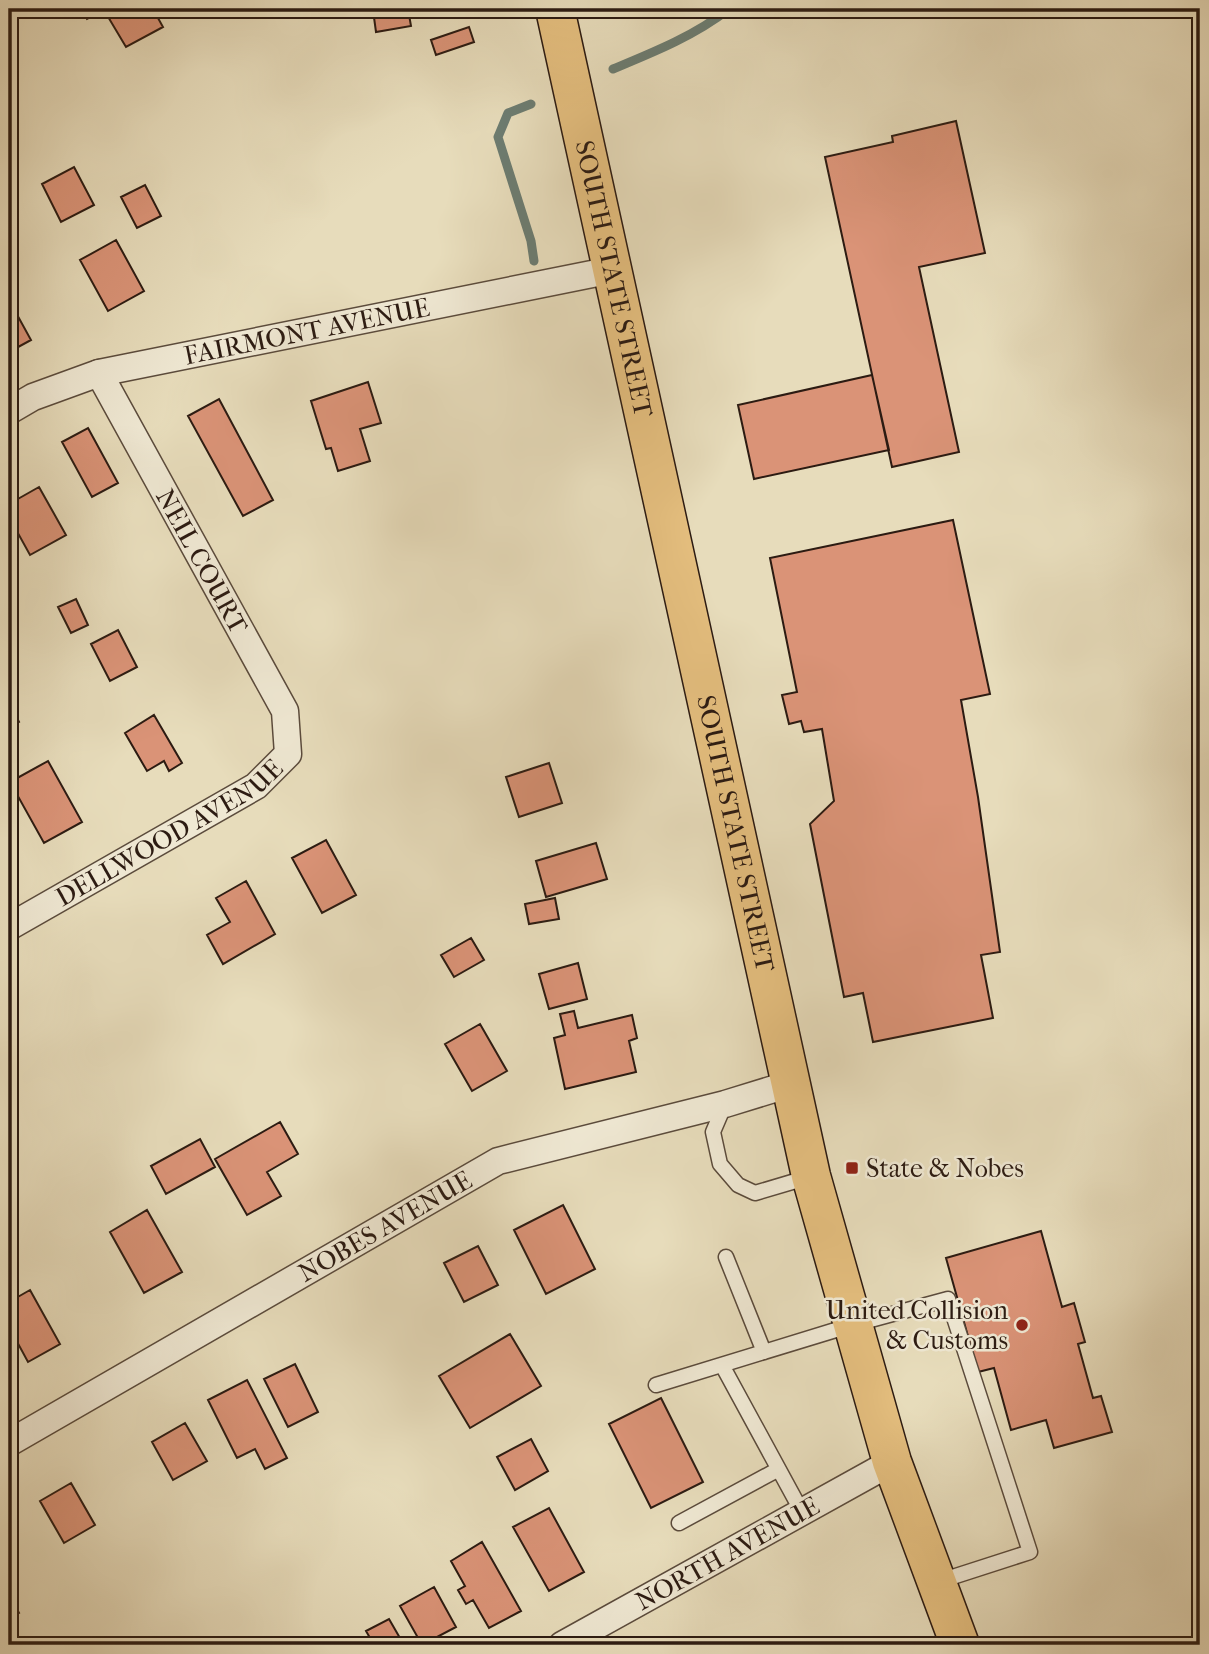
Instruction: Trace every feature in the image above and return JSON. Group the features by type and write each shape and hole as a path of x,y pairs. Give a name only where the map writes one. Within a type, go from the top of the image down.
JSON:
{"main road":[{"name":"SOUTH STATE STREET","path":"555,9 811,1176 892,1462 960,1645"}],"street":[{"name":"FAIRMONT AVENUE","path":"9,411 33,397 99,373 612,270"},
{"name":"NEIL COURT","path":"99,373 285,710 288,754"},
{"name":"DELLWOOD AVENUE","path":"9,927 256,786 288,754"},
{"name":"NOBES AVENUE","path":"9,1443 498,1161 725,1104 790,1084"},
{"name":"NORTH AVENUE","path":"562,1645 892,1462"}],"lane":[{"path":"725,1104 713,1132 719,1164 738,1185 755,1193 811,1176"},
{"path":"726,1257 764,1352"},
{"path":"656,1385 852,1325 948,1299 1030,1552 936,1583"},
{"path":"722,1365 802,1512"},
{"path":"679,1523 778,1470"}],"building":[{"path":"82,9 153,9 163,27 126,47 104,10 87,19"},
{"path":"408,9 411,26 376,32 373,10"},
{"path":"469,27 474,42 436,55 431,40"},
{"path":"956,121 985,253 919,267 959,452 892,467 825,157 893,142 892,136"},
{"path":"74,167 94,205 61,222 42,184"},
{"path":"145,185 161,216 137,228 121,197"},
{"path":"116,240 144,291 108,311 80,260"},
{"path":"9,300 31,340 9,352"},
{"path":"872,375 889,450 754,479 738,405"},
{"path":"368,382 381,423 360,429 370,461 338,471 331,448 326,449 311,401"},
{"path":"219,399 273,500 243,516 188,416"},
{"path":"88,428 118,483 92,497 62,442"},
{"path":"39,487 66,535 30,555 9,517 9,504"},
{"path":"953,520 990,694 961,700 1000,952 981,955 993,1018 873,1042 863,993 844,997 810,824 834,801 822,729 804,732 801,721 789,724 782,695 797,692 770,558"},
{"path":"76,599 88,625 71,633 58,607"},
{"path":"118,630 137,667 110,681 91,644"},
{"path":"9,703 19,722 9,728"},
{"path":"154,715 182,763 169,771 164,761 147,771 125,733"},
{"path":"48,761 82,822 44,843 10,782"},
{"path":"549,763 562,803 519,817 506,777"},
{"path":"326,840 356,895 322,913 292,858"},
{"path":"596,843 607,879 546,897 536,861"},
{"path":"246,881 275,934 223,964 207,935 230,922 216,898"},
{"path":"555,898 559,919 529,924 525,904"},
{"path":"471,938 484,960 454,977 441,955"},
{"path":"578,963 587,999 549,1009 539,974"},
{"path":"574,1011 578,1028 632,1015 637,1038 629,1041 636,1072 565,1089 554,1038 565,1035 560,1014"},
{"path":"480,1024 507,1071 472,1091 445,1044"},
{"path":"280,1122 298,1154 267,1172 281,1196 247,1215 215,1159"},
{"path":"200,1139 215,1167 166,1194 151,1166"},
{"path":"563,1205 595,1269 546,1294 514,1230"},
{"path":"147,1210 182,1272 144,1293 110,1232"},
{"name":"United Collision & Customs","path":"1041,1231 1062,1307 1074,1303 1085,1342 1078,1344 1093,1398 1101,1396 1112,1432 1054,1448 1046,1420 1011,1430 994,1368 978,1372 946,1258"},
{"path":"478,1246 498,1285 464,1302 444,1263"},
{"path":"30,1290 60,1344 28,1362 9,1327 9,1302"},
{"path":"510,1334 541,1386 470,1428 439,1376"},
{"path":"295,1364 318,1412 288,1427 264,1379"},
{"path":"247,1380 287,1458 265,1469 255,1449 237,1458 208,1400"},
{"path":"661,1398 703,1482 651,1508 609,1424"},
{"path":"185,1423 207,1461 173,1480 152,1442"},
{"path":"531,1439 548,1471 515,1490 497,1457"},
{"path":"71,1483 95,1525 64,1543 40,1501"},
{"path":"549,1508 584,1572 549,1591 513,1527"},
{"path":"482,1542 521,1611 489,1628 473,1600 466,1604 458,1590 465,1586 451,1561"},
{"path":"434,1587 456,1627 422,1645 400,1606"},
{"path":"9,1595 19,1613 9,1619"},
{"path":"389,1619 404,1645 374,1645 366,1631"}],"waterway":[{"path":"613,69 688,35 729,9"},
{"path":"531,104 508,113 498,137 531,241 534,261"}],"place":[{"name":"State & Nobes","path":"852,1168"},
{"name":"United Collision & Customs","path":"1022,1325"}]}
